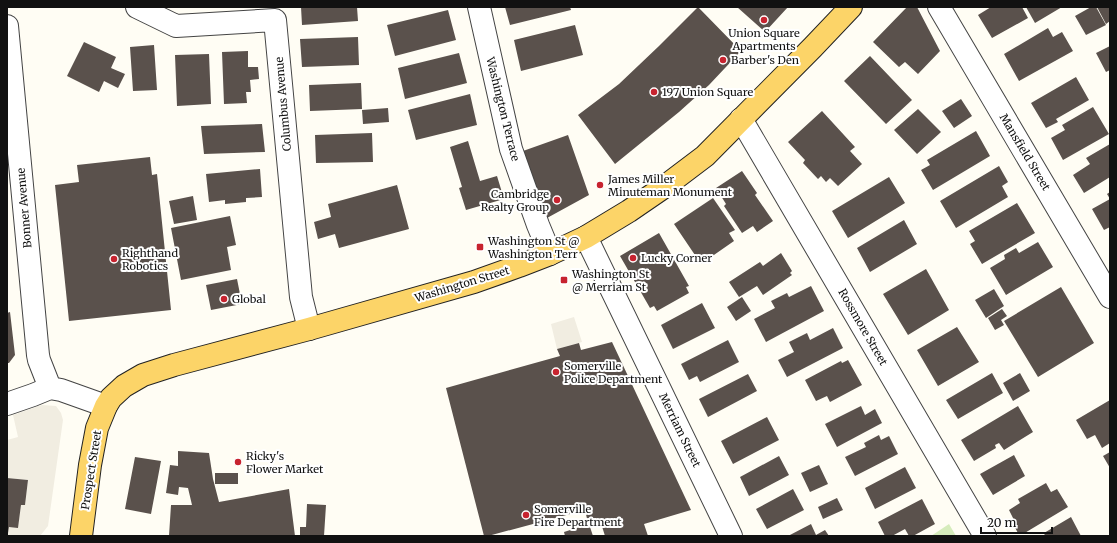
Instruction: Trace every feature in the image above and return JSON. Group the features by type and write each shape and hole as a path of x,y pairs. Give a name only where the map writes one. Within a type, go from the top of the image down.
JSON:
{"main road":[{"name":"Washington Street","path":"106,406 111,398 124,386 152,372 474,282 550,254 586,237 629,211 664,187 704,156 851,7"},
{"name":"Prospect Street","path":"81,536 94,440 106,406"}],"street":[{"name":"Columbus Avenue","path":"137,7 176,26 275,20 301,297 310,329"},
{"name":"Washington Terrace","path":"479,7 511,149 550,254"},
{"name":"Mansfield Street","path":"939,7 1110,297"},
{"name":"Bonner Avenue","path":"7,26 14,176 38,360 50,388"},
{"name":"Rossmore Street","path":"741,119 985,536"},
{"name":"Merriam Street","path":"586,237 731,536"},
{"path":"7,404 50,388 61,390 106,406"}],"green space":[{"path":"949,524 956,536 931,536"}],"shaded area":[{"path":"574,317 582,342 557,349 551,324"},
{"path":"42,405 56,406 61,413 63,420 48,526 40,536 7,536 9,527 18,527 21,505 25,505 28,480 7,478 7,440 18,437 13,415"}],"building":[{"path":"301,7 357,7 358,21 302,25"},
{"path":"505,7 570,7 571,10 510,25"},
{"name":"197 Union Square","path":"698,7 741,51 709,85 679,112 615,164 578,115 619,84"},
{"name":"Union Square Apartments","path":"737,7 788,7 765,32"},
{"path":"907,7 917,7 940,51 918,74 905,62 899,67 873,42"},
{"path":"991,7 1022,7 1028,18 992,38 978,15"},
{"path":"1026,7 1062,7 1035,23"},
{"path":"1091,7 1096,7 1106,25 1086,35 1075,16"},
{"path":"1097,7 1110,7 1110,21 1106,24"},
{"path":"448,10 456,40 395,56 387,25"},
{"path":"575,25 583,55 521,71 514,40"},
{"path":"1048,28 1053,37 1062,32 1073,51 1019,81 1004,54"},
{"path":"358,37 359,65 302,67 300,39"},
{"path":"84,42 116,57 111,68 125,74 118,88 104,81 99,92 67,76"},
{"path":"154,45 157,90 133,91 130,47"},
{"path":"1110,46 1110,70 1106,72 1096,53"},
{"path":"248,51 248,67 258,67 259,79 250,80 251,92 246,92 247,103 224,104 222,52"},
{"path":"459,53 467,83 405,99 398,68"},
{"path":"209,54 211,104 177,106 175,55"},
{"path":"870,56 912,100 886,124 844,81"},
{"path":"1076,77 1089,100 1056,119 1058,122 1046,128 1031,103"},
{"path":"361,83 362,109 310,111 309,85"},
{"path":"470,94 477,125 416,140 408,110"},
{"path":"961,99 972,116 954,128 942,111"},
{"path":"1093,107 1109,134 1063,160 1051,138 1065,130 1062,125"},
{"path":"388,108 389,122 363,124 362,110"},
{"path":"918,109 941,132 917,154 894,130"},
{"path":"822,111 855,147 850,151 862,164 838,186 830,178 826,182 821,176 818,179 803,163 805,160 788,142"},
{"path":"262,124 265,152 204,154 201,126"},
{"path":"976,131 990,156 933,190 921,170 930,165 927,160"},
{"path":"372,133 373,162 316,163 315,135"},
{"path":"568,135 589,195 547,218 523,151"},
{"path":"468,141 480,181 497,176 504,199 466,210 459,188 462,187 450,147"},
{"path":"1110,144 1110,177 1084,193 1073,175 1090,164 1086,158"},
{"name":"Righthand Robotics","path":"150,157 152,175 157,174 171,310 69,321 55,185 79,182 77,165"},
{"path":"999,166 1008,182 1002,186 1008,197 956,228 940,201"},
{"path":"260,169 262,197 246,198 246,202 225,204 225,200 209,202 206,174"},
{"path":"742,171 757,193 755,195 773,221 757,232 753,226 742,233 724,206 726,204 716,188"},
{"path":"889,177 905,203 848,238 832,211"},
{"path":"397,185 409,229 339,248 335,234 318,239 314,222 331,217 328,204"},
{"path":"1110,192 1110,199 1107,194"},
{"path":"193,196 197,220 174,224 169,201"},
{"path":"713,198 735,230 729,233 734,241 701,264 674,224"},
{"path":"1110,199 1110,227 1104,230 1092,209"},
{"path":"1017,203 1035,233 982,264 970,244 975,241 969,231"},
{"path":"230,216 236,245 227,247 231,270 181,280 171,228"},
{"path":"904,220 917,244 870,272 857,248"},
{"path":"659,233 689,286 686,287 689,293 657,311 654,306 650,308 620,256"},
{"path":"1038,242 1053,267 1006,295 990,268 1005,259 1004,255 1016,248 1019,253"},
{"path":"781,253 792,271 790,273 792,275 763,295 757,286 739,297 729,282 760,262 763,266"},
{"path":"926,269 949,310 908,335 883,294"},
{"path":"237,279 242,304 211,310 206,285"},
{"path":"811,286 824,311 766,342 754,319 775,308 771,301 787,293 789,297"},
{"path":"1061,287 1094,343 1038,377 1004,321"},
{"path":"994,289 1004,306 986,318 975,300"},
{"path":"742,297 751,311 736,321 727,307"},
{"path":"702,303 715,328 673,349 661,325"},
{"path":"1002,309 1007,316 1001,320 1004,325 995,330 988,318"},
{"path":"10,312 15,355 9,363 7,363 7,313"},
{"path":"957,327 979,362 938,386 917,350"},
{"path":"833,328 843,348 787,377 778,360 794,352 789,342 807,333 810,340"},
{"path":"728,340 739,362 700,382 697,376 689,380 681,364"},
{"path":"612,342 691,510 644,524 648,536 605,536 600,520 588,523 585,510 484,536 446,388 560,356 557,349 579,343 581,350"},
{"path":"848,360 862,385 830,402 827,396 816,401 805,380 841,361 842,363"},
{"path":"992,373 1003,393 958,419 946,400"},
{"path":"1020,373 1030,391 1013,401 1003,383"},
{"path":"748,374 757,391 708,417 699,399"},
{"path":"1110,400 1110,443 1102,448 1095,435 1087,439 1076,420"},
{"path":"861,406 865,415 875,409 882,423 837,447 825,424"},
{"path":"1018,406 1033,432 1004,450 999,443 995,445 996,448 974,461 961,440"},
{"path":"767,417 779,440 733,464 721,441"},
{"path":"879,435 881,440 889,436 898,454 855,476 845,457 866,447 864,443"},
{"path":"178,451 209,453 213,479 219,502 289,489 295,536 169,536 171,505 192,505 188,488 179,487 178,495 166,493 170,465 178,466"},
{"path":"1110,452 1110,468 1103,456"},
{"path":"1014,455 1025,476 993,495 980,474"},
{"path":"779,456 789,475 749,496 740,477"},
{"path":"135,457 161,461 151,514 125,509"},
{"path":"819,465 828,484 810,492 801,473"},
{"path":"905,467 916,488 875,509 865,488"},
{"path":"215,473 238,473 238,484 215,484"},
{"path":"7,478 28,480 25,505 21,505 18,528 9,527 8,533 7,533"},
{"path":"1046,483 1051,492 1057,489 1068,507 1023,534 1018,533 1013,524 1014,520 1009,510 1020,503 1018,499"},
{"path":"793,489 804,510 767,529 756,509"},
{"path":"837,498 843,510 823,519 818,507"},
{"path":"922,499 935,524 913,536 909,536 905,529 892,536 885,536 878,522"},
{"path":"307,504 326,505 324,536 300,536 300,527 306,527"},
{"path":"1071,517 1081,536 1045,536 1044,533"},
{"path":"589,524 593,536 565,536 564,532"},
{"path":"811,524 816,535 825,530 829,536 788,536"}],"place":[{"name":"Union Square Apartments","path":"764,20"},
{"name":"Barber's Den","path":"723,60"},
{"name":"197 Union Square","path":"654,92"},
{"name":"James Miller Minuteman Monument","path":"600,185"},
{"name":"Cambridge Realty Group","path":"557,200"},
{"name":"Washington St @ Washington Terr","path":"480,247"},
{"name":"Lucky Corner","path":"633,258"},
{"name":"Righthand Robotics","path":"114,259"},
{"name":"Washington St @ Merriam St","path":"564,280"},
{"name":"Global","path":"224,299"},
{"name":"Somerville Police Department","path":"556,372"},
{"name":"Ricky's Flower Market","path":"238,462"},
{"name":"Somerville Fire Department","path":"526,515"}]}
